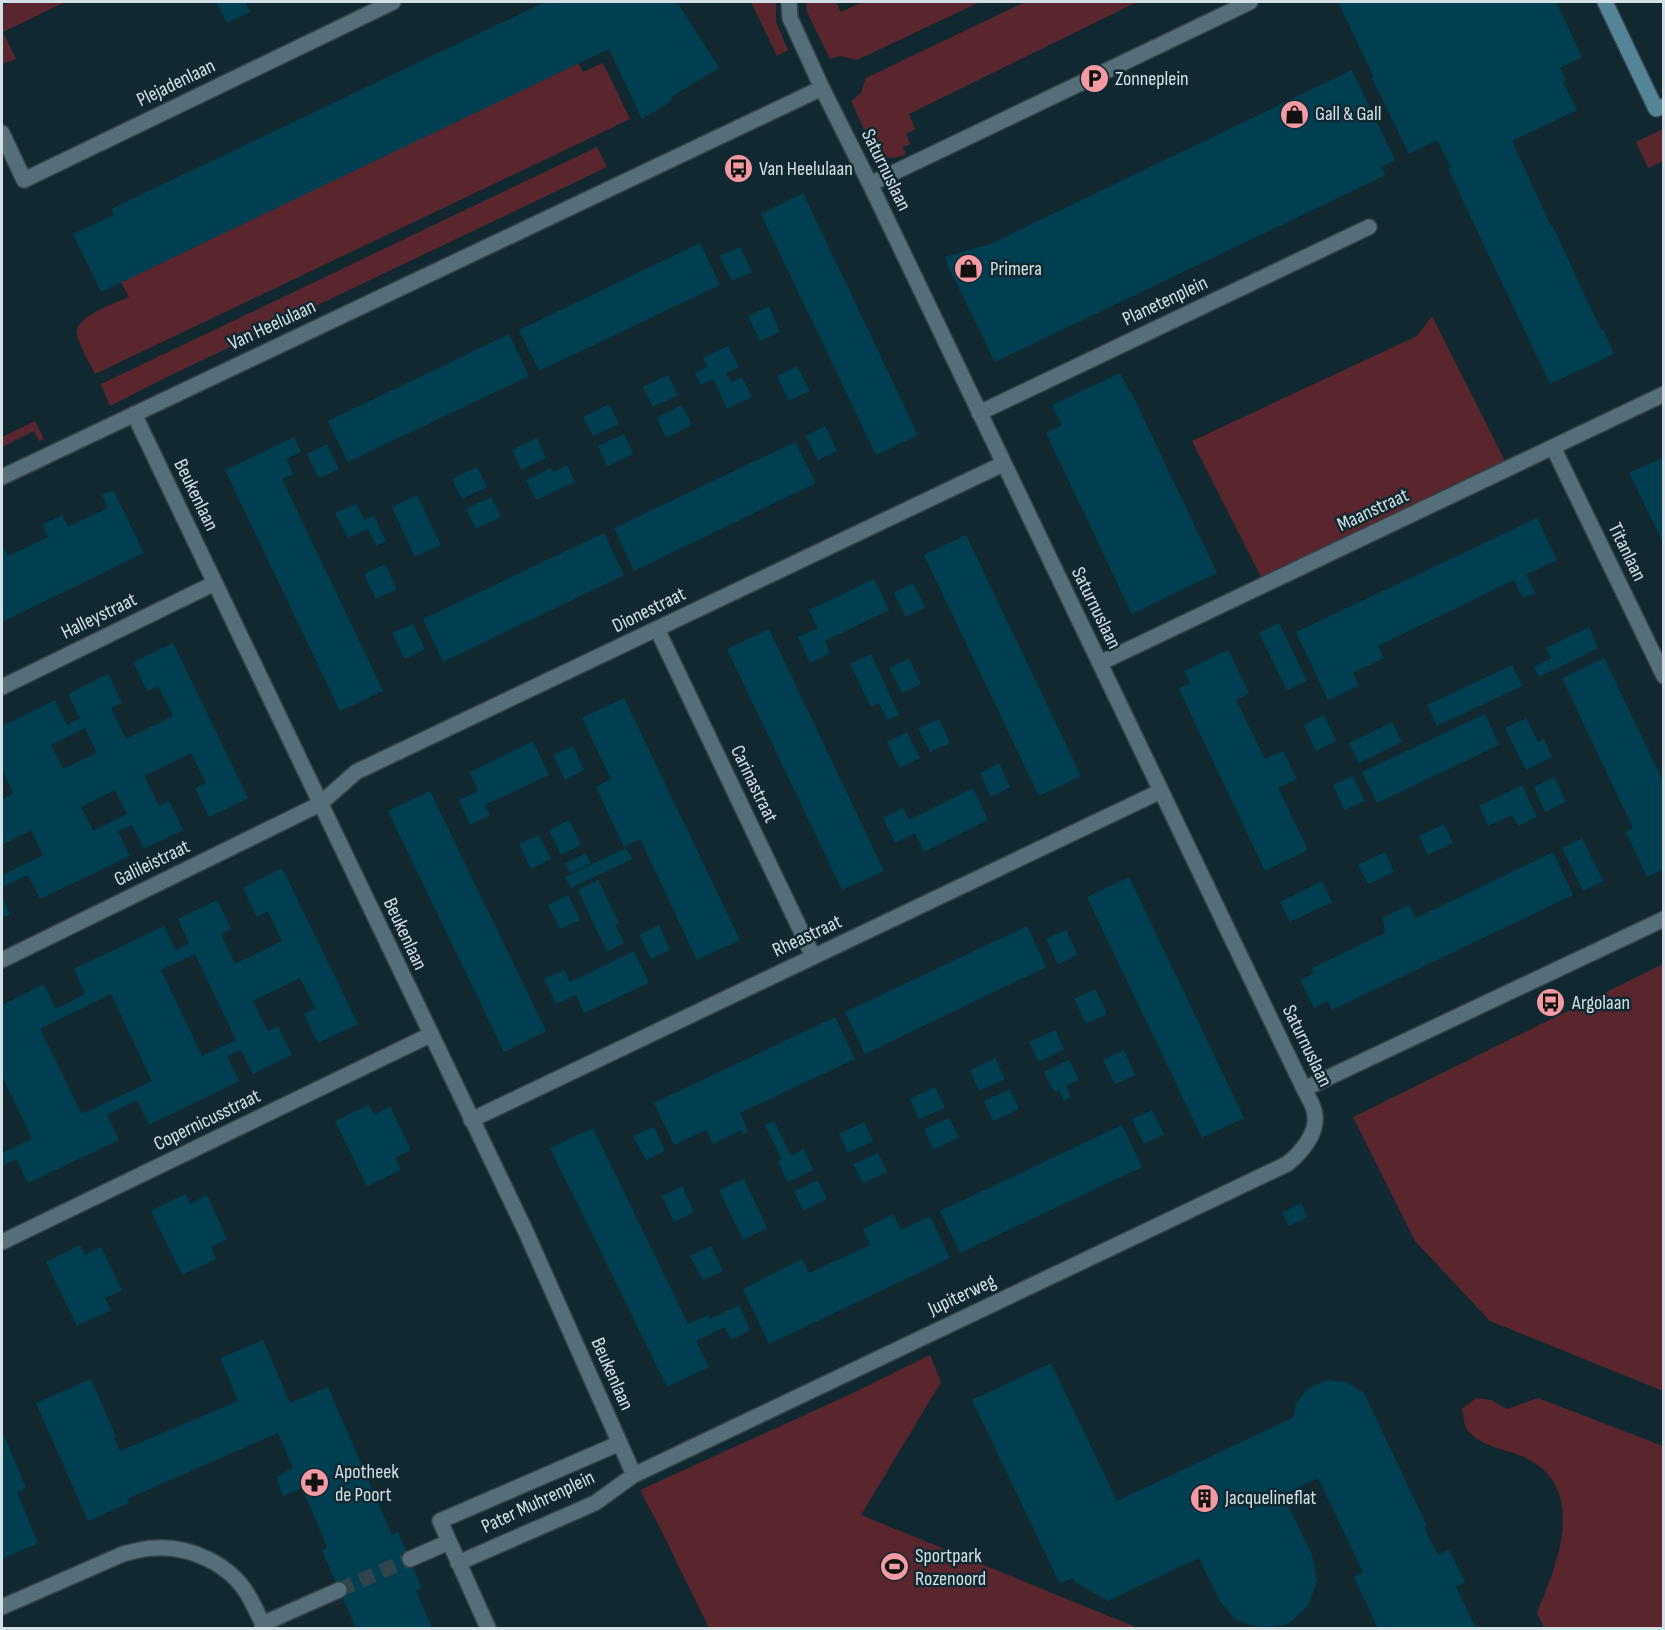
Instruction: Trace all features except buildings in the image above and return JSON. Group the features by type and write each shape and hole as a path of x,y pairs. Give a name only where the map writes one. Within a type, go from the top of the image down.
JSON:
{"street":[{"name":"Plejadenlaan","path":"2,133 24,180 393,2"},
{"path":"789,2 790,18 822,88"},
{"path":"870,184 1250,2"},
{"path":"1605,2 1660,108"},
{"name":"Saturnuslaan","path":"822,88 1316,1114 1315,1126 1304,1148"},
{"name":"Van Heelulaan","path":"2,477 822,88"},
{"name":"Planetenplein","path":"979,413 1369,226"},
{"name":"Maanstraat","path":"1100,663 1664,394"},
{"name":"Beukenlaan","path":"134,414 526,1232 634,1475"},
{"name":"Titanlaan","path":"1553,447 1664,676"},
{"name":"Dionestraat","path":"320,804 356,772 1004,464"},
{"name":"Halleystraat","path":"2,687 215,583"},
{"name":"Carinastraat","path":"657,629 813,956"},
{"name":"Rheastraat","path":"471,1120 1161,791"},
{"name":"Galileistraat","path":"2,960 320,804"},
{"path":"1304,1089 1664,919"},
{"name":"Copernicusstraat","path":"2,1242 430,1035"},
{"name":"Jupiterweg","path":"634,1475 1287,1164 1304,1148"},
{"name":"Pater Muhrenplein","path":"449,1542 440,1521 620,1443"},
{"name":"Pater Muhrenplein","path":"458,1563 595,1503 634,1475"},
{"path":"410,1559 449,1542 488,1629"},
{"path":"2,1607 123,1554 158,1547 196,1553 218,1564 248,1594 263,1626 339,1590"}],"shaded area":[{"path":"10,2 65,2 3,32 16,59 2,64 2,6"},
{"path":"751,2 776,2 776,22 788,50 777,56"},
{"path":"806,2 836,2 841,12 862,2 980,2 857,60 841,56 830,59 807,12"},
{"path":"1025,2 1137,2 909,114 915,129 906,134 910,144 903,147 906,154 892,158 883,156 872,146 851,101 861,93 866,78"},
{"path":"578,63 583,72 603,63 630,119 95,374 80,344 78,328 88,316 129,297 121,282"},
{"path":"1663,129 1663,161 1648,168 1636,142"},
{"path":"597,147 607,167 110,406 101,384"},
{"path":"1432,316 1507,465 1262,579 1192,441 1417,336"},
{"path":"35,421 44,439 39,441 34,431 2,447 2,437"},
{"path":"1663,964 1663,1391 1490,1321 1415,1241 1353,1117"},
{"path":"930,1355 941,1382 861,1515 1138,1628 709,1628 640,1490 853,1393"},
{"path":"1476,1398 1491,1400 1507,1409 1538,1398 1663,1446 1663,1628 1544,1628 1537,1613 1552,1574 1562,1532 1563,1511 1558,1492 1548,1474 1530,1460 1482,1442 1468,1431 1462,1409"}],"tunnel":[{"path":"339,1590 410,1559"}],"place":[{"name":"Zonneplein","path":"1094,79"},
{"name":"Gall & Gall","path":"1294,114"},
{"name":"Van Heelulaan","path":"738,169"},
{"name":"Primera","path":"969,269"},
{"name":"Argolaan","path":"1551,1003"},
{"name":"Apotheek de Poort","path":"314,1483"},
{"name":"Jacquelineflat","path":"1204,1498"},
{"name":"Sportpark Rozenoord","path":"894,1567"}]}
